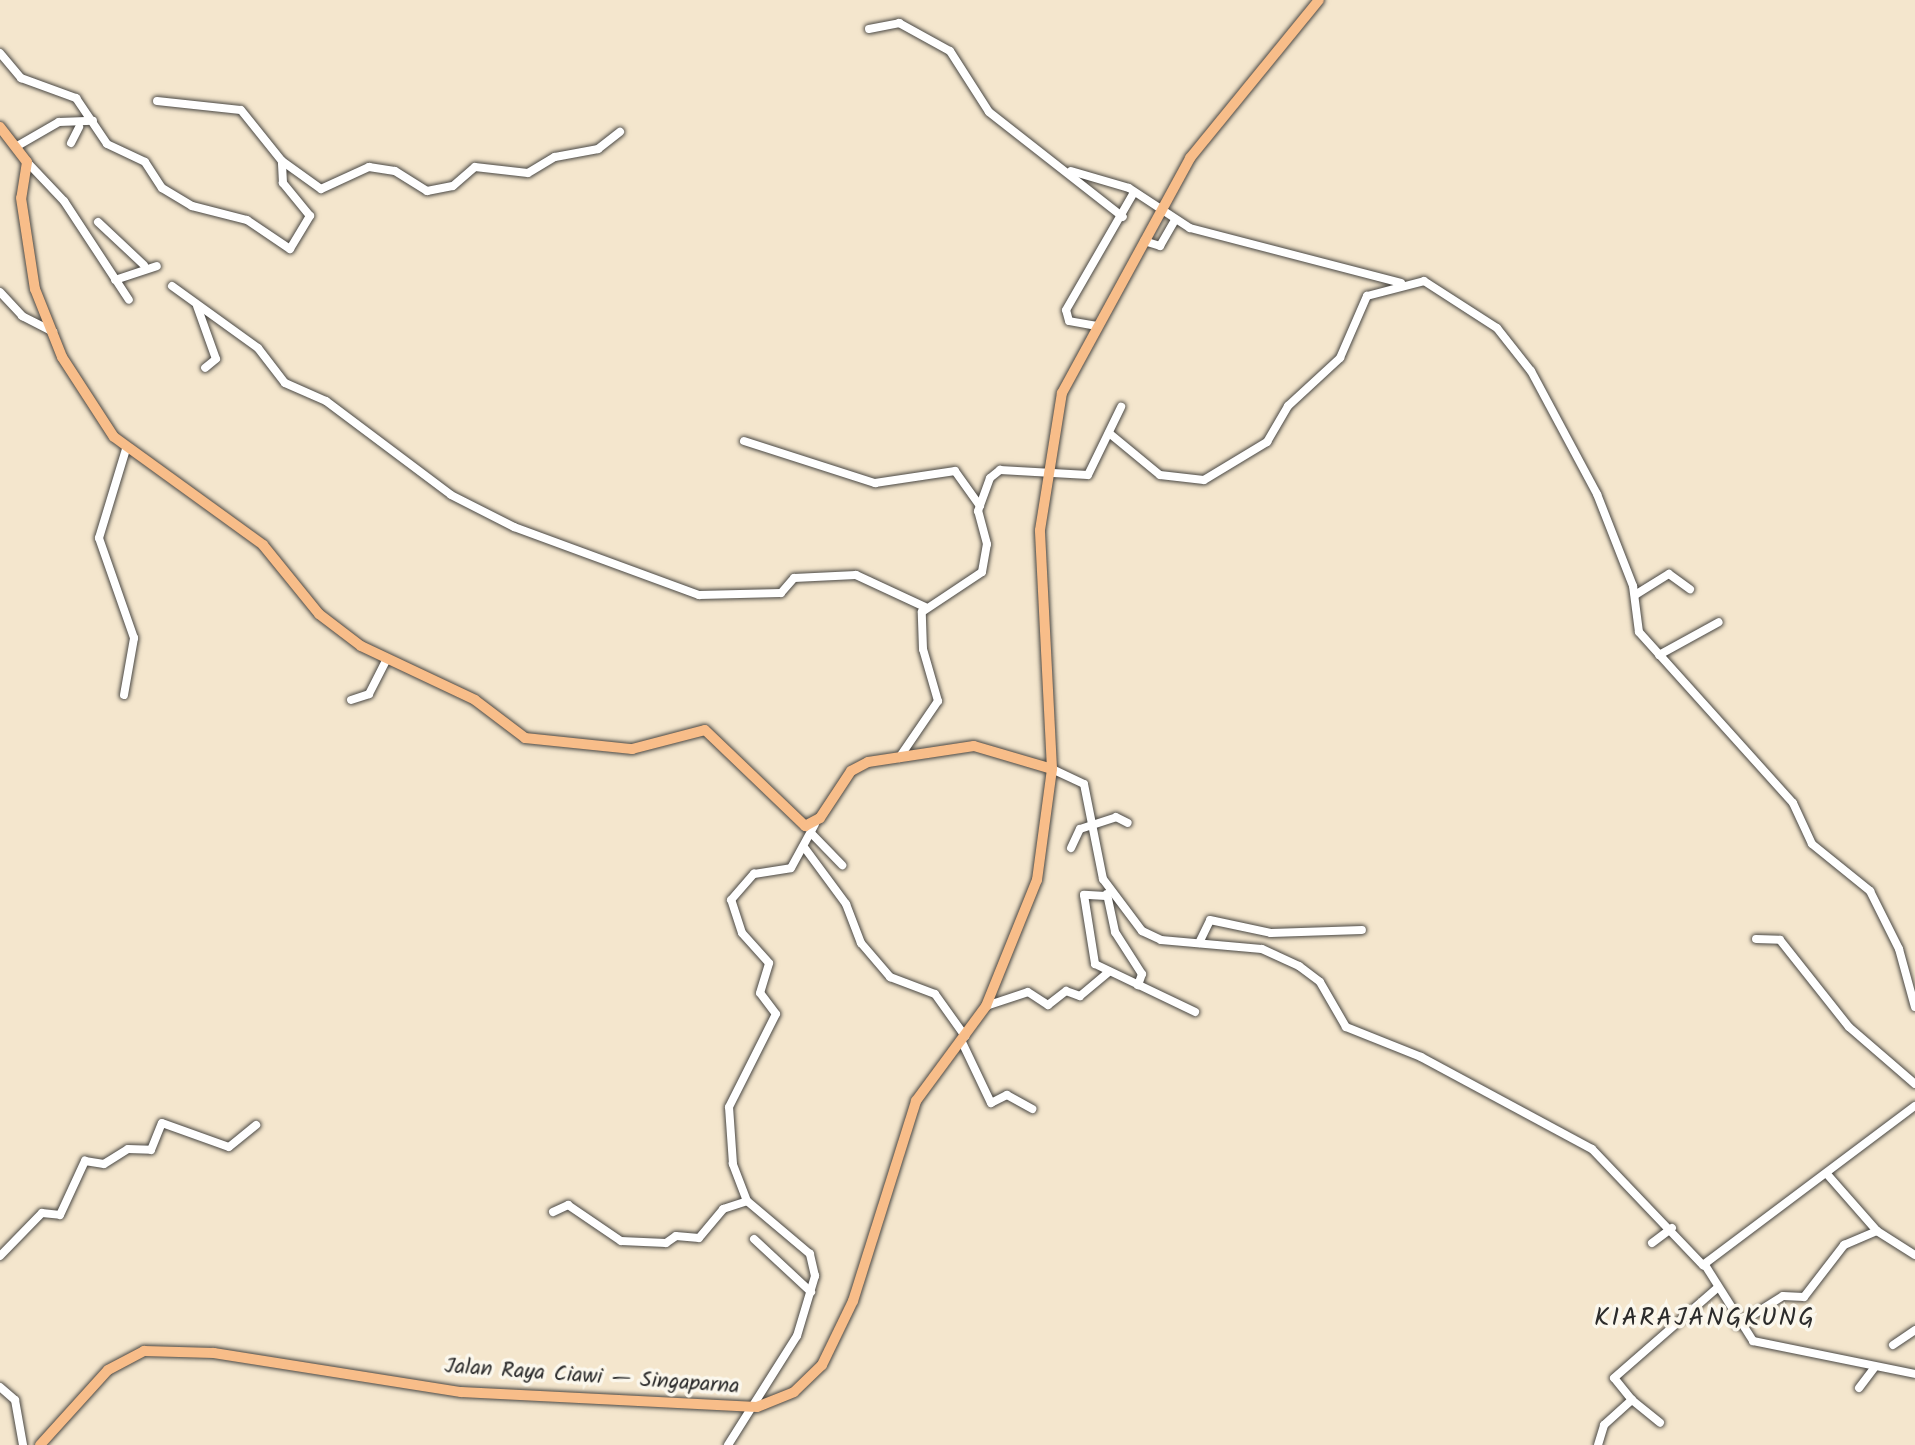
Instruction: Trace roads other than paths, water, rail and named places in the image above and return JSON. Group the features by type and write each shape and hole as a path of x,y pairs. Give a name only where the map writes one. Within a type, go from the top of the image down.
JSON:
{"main road":[{"name":"Jalan Raya Ciawi — Singaparna","path":"40,1445 108,1370 156,1350 461,1392 757,1407 804,1385 839,1334 892,1163 925,1080 963,1038 986,1006 1037,880 1052,769 1038,579 1046,472 1062,393 1158,211 1205,137 1319,0"},
{"path":"0,127 19,145 27,162 21,195 33,279 53,332 68,366 126,449 263,545 319,614 386,660 475,700 529,739 632,749 705,730 795,821 813,828 855,767 974,746 1052,769"}],"street":[{"path":"869,29 899,23 950,51 989,112 1123,217"},
{"path":"0,53 21,78 72,94 110,147 145,162 175,197 247,220 290,249 310,216 283,183 282,161"},
{"path":"157,101 241,110 282,161 321,189 369,167 395,171 427,191 453,186 475,167 528,173 555,157 598,149 620,132"},
{"path":"19,145 59,122 79,127 93,121"},
{"path":"71,143 79,127"},
{"path":"27,162 64,201 129,300"},
{"path":"1071,171 1134,192 1175,220 1402,283 1432,285 1516,349 1597,494 1635,595 1638,630 1793,803 1812,844 1870,891 1899,949 1915,1007"},
{"path":"1097,326 1071,322 1065,313 1123,217 1134,192"},
{"path":"1144,241 1160,246 1175,220"},
{"path":"98,222 144,265"},
{"path":"115,280 144,265 157,266"},
{"path":"1109,433 1161,475 1204,480 1267,442 1288,406 1338,360 1363,299 1402,283"},
{"path":"172,286 258,348 285,383 326,401 451,495 514,527 699,595 781,593 794,578 856,575 925,607"},
{"path":"0,292 22,316 53,332"},
{"path":"197,306 216,359 205,368"},
{"path":"980,506 997,470 1088,475 1121,407"},
{"path":"744,441 875,483 945,468 959,473 980,506 987,544 982,572 925,607"},
{"path":"124,695 134,638 99,538 126,449"},
{"path":"1635,595 1671,574 1690,589"},
{"path":"896,761 938,701 923,649 925,607"},
{"path":"1659,655 1719,622"},
{"path":"351,700 369,694 386,660"},
{"path":"1052,769 1084,784 1115,932 1142,974 1138,985"},
{"path":"1071,848 1077,832 1091,825 1116,817 1128,823"},
{"path":"728,1445 757,1407 797,1336 811,1292 810,1254 747,1201 733,1164 728,1114 739,1078 776,1014 760,993 769,963 740,928 730,904 737,888 763,870 789,870 813,828 842,865"},
{"path":"804,847 846,904 860,942 890,977 935,994 963,1038 991,1103 1007,1095 1032,1109"},
{"path":"1195,1012 1095,964 1084,900 1087,891 1108,893 1148,936 1274,952 1320,982 1346,1027 1575,1137 1672,1228 1705,1265 1737,1325 1761,1345 1915,1374"},
{"path":"1199,943 1210,920 1271,933 1362,930"},
{"path":"1756,939 1780,940 1849,1027 1915,1084"},
{"path":"986,1006 1028,992 1048,1005 1064,991 1079,996 1109,972"},
{"path":"1705,1265 1772,1207 1827,1174 1915,1106"},
{"path":"0,1256 42,1213 60,1215 85,1161 104,1164 128,1149 151,1150 162,1123 229,1147 256,1125"},
{"path":"1827,1174 1877,1231 1915,1255"},
{"path":"553,1212 568,1205 620,1241 666,1243 676,1236 699,1238 723,1209 747,1201"},
{"path":"1652,1243 1672,1228"},
{"path":"1737,1325 1783,1296 1804,1297 1844,1245 1877,1231"},
{"path":"754,1239 811,1292"},
{"path":"1660,1423 1632,1400 1614,1378 1716,1289"},
{"path":"1893,1345 1915,1330"},
{"path":"1859,1388 1874,1368"},
{"path":"0,1387 15,1400 23,1445"},
{"path":"1598,1445 1606,1422 1632,1400"}],"district":[{"name":"KIARAJANGKUNG","path":"1705,1319"}]}
